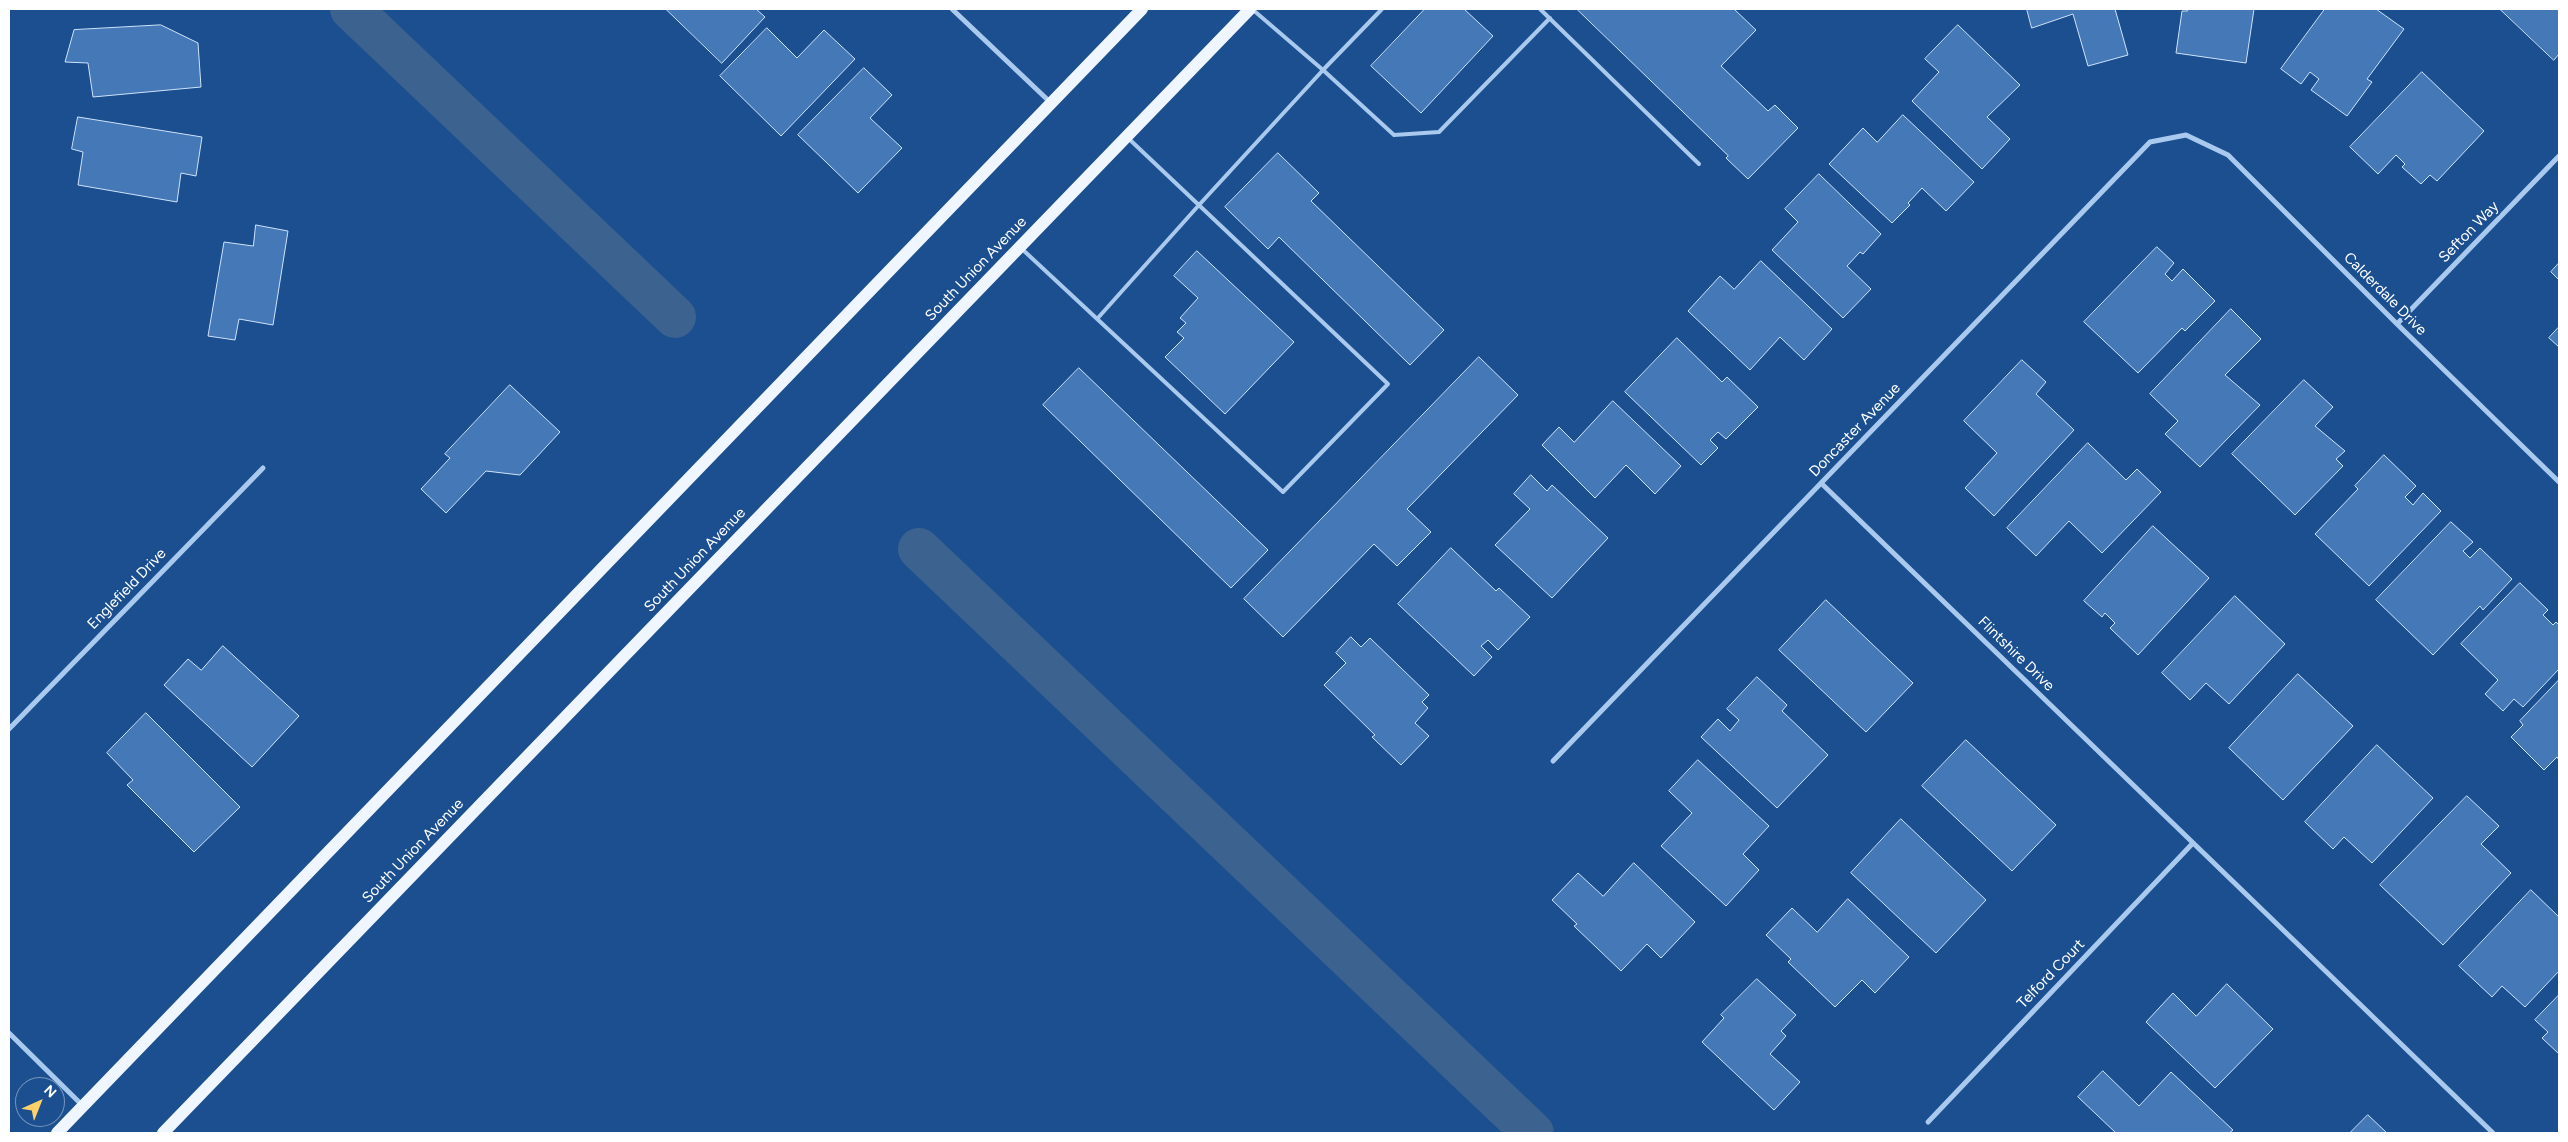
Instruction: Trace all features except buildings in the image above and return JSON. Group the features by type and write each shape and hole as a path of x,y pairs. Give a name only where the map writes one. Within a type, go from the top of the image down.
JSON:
{"main road":[{"path":"57,1133 1142,9"},
{"name":"South Union Avenue","path":"163,1133 1251,9"}],"street":[{"path":"952,9 1051,103"},
{"name":"Calderdale Drive","path":"2186,135 2228,154 2397,324 2559,482"},
{"name":"Doncaster Avenue","path":"1553,762 2150,142 2186,135"},
{"name":"Sefton Way","path":"2397,324 2559,156"},
{"name":"Englefield Drive","path":"9,729 263,468"},
{"name":"Flintshire Drive","path":"1821,483 2493,1133"},
{"name":"Telford Court","path":"1928,1122 2193,843"},
{"path":"9,1033 83,1106"}],"lane":[{"path":"1251,9 1323,70 1394,135 1439,132 1550,18"},
{"path":"1097,320 1199,205 1382,9"},
{"path":"1540,9 1699,164"},
{"path":"1020,247 1283,492 1388,384 1127,136"}],"waterway":[{"path":"351,9 675,317"},
{"path":"919,549 1533,1133"}]}
